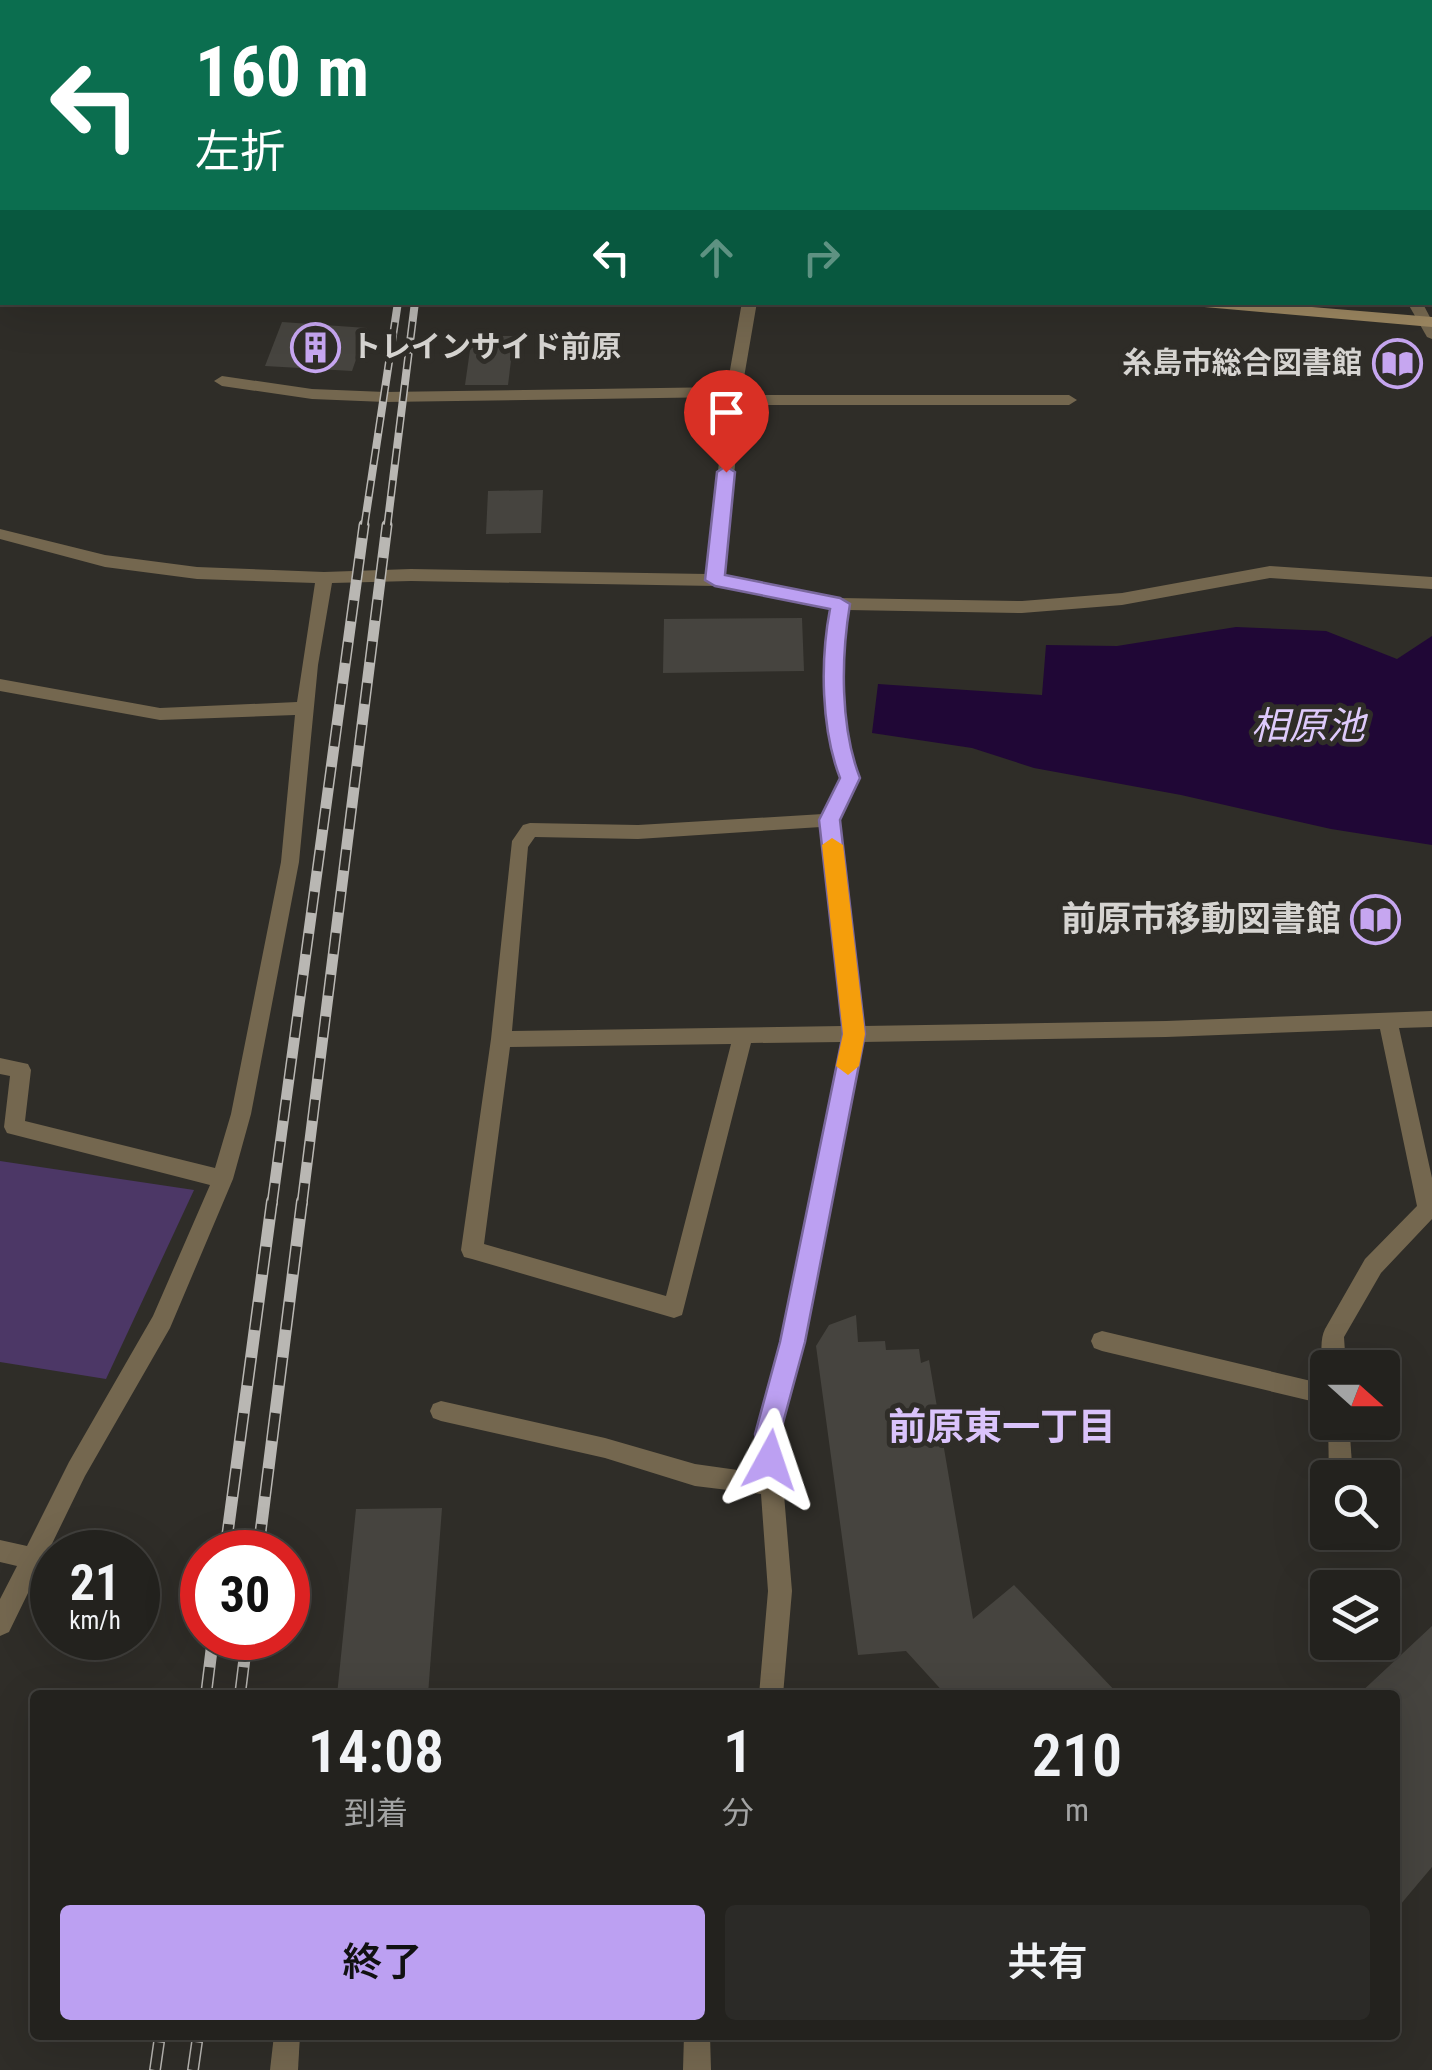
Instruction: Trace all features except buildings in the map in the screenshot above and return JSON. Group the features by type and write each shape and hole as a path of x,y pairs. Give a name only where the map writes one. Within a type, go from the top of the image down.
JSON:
{"main road":[{"path":"1222,305 1429,326"}],"street":[{"path":"715,580 734,396 749,305"},
{"path":"222,381 312,394 385,397 1069,400"},
{"path":"4,541 156,569 324,578 411,575 715,580 840,604 1022,607 1122,599 1270,572 1432,582"},
{"path":"47,1530 162,1321 223,1179 241,1114 290,862 305,708 324,578"},
{"path":"771,1690 780,1590 768,1434 792,1342 854,1034 829,820 850,778 840,751 834,636 840,604"},
{"path":"0,685 160,714 305,708"},
{"path":"743,1036 674,1308 472,1250 501,1039 519,846 530,830 638,832 829,820"},
{"path":"501,1039 1432,1020"},
{"path":"1333,1350 1333,1336 1372,1266 1428,1209 1388,1021"},
{"path":"0,1066 21,1070 14,1126 223,1179"},
{"path":"1102,1341 1310,1391"},
{"path":"441,1411 604,1448 695,1475 772,1486"},
{"path":"0,1551 30,1557"},
{"path":"0,1624 30,1564"},
{"path":"284,2070 287,2040"},
{"path":"697,2040 698,2070"}],"shaded area":[{"path":"0,1161 194,1190 106,1379 0,1362"}],"water":[{"name":"相原池","path":"1236,627 1326,631 1397,659 1432,636 1432,845 1331,829 1181,795 1034,768 972,748 872,733 878,684 1042,695 1046,645 1117,646"}],"railway":[{"path":"364,528 398,305"},
{"path":"387,528 415,305"},
{"path":"272,1204 364,525"},
{"path":"302,1204 387,525"},
{"path":"228,1530 272,1201"},
{"path":"261,1530 302,1201"},
{"path":"207,1690 210,1660"},
{"path":"241,1690 244,1660"},
{"path":"155,2070 159,2040"},
{"path":"193,2070 197,2040"}],"slow traffic":[{"path":"832,845 854,1034 848,1066"}],"place":[{"name":"トレインサイド前原","path":"316,347"},
{"name":"糸島市総合図書館","path":"1397,363"},
{"name":"前原市移動図書館","path":"1376,919"}],"district":[{"name":"前原東一丁目","path":"1002,1427"}],"route":[{"path":"726,472 715,580 840,604 834,636 840,751 850,778 829,820 854,1034 792,1342 768,1434 770,1460"}]}
